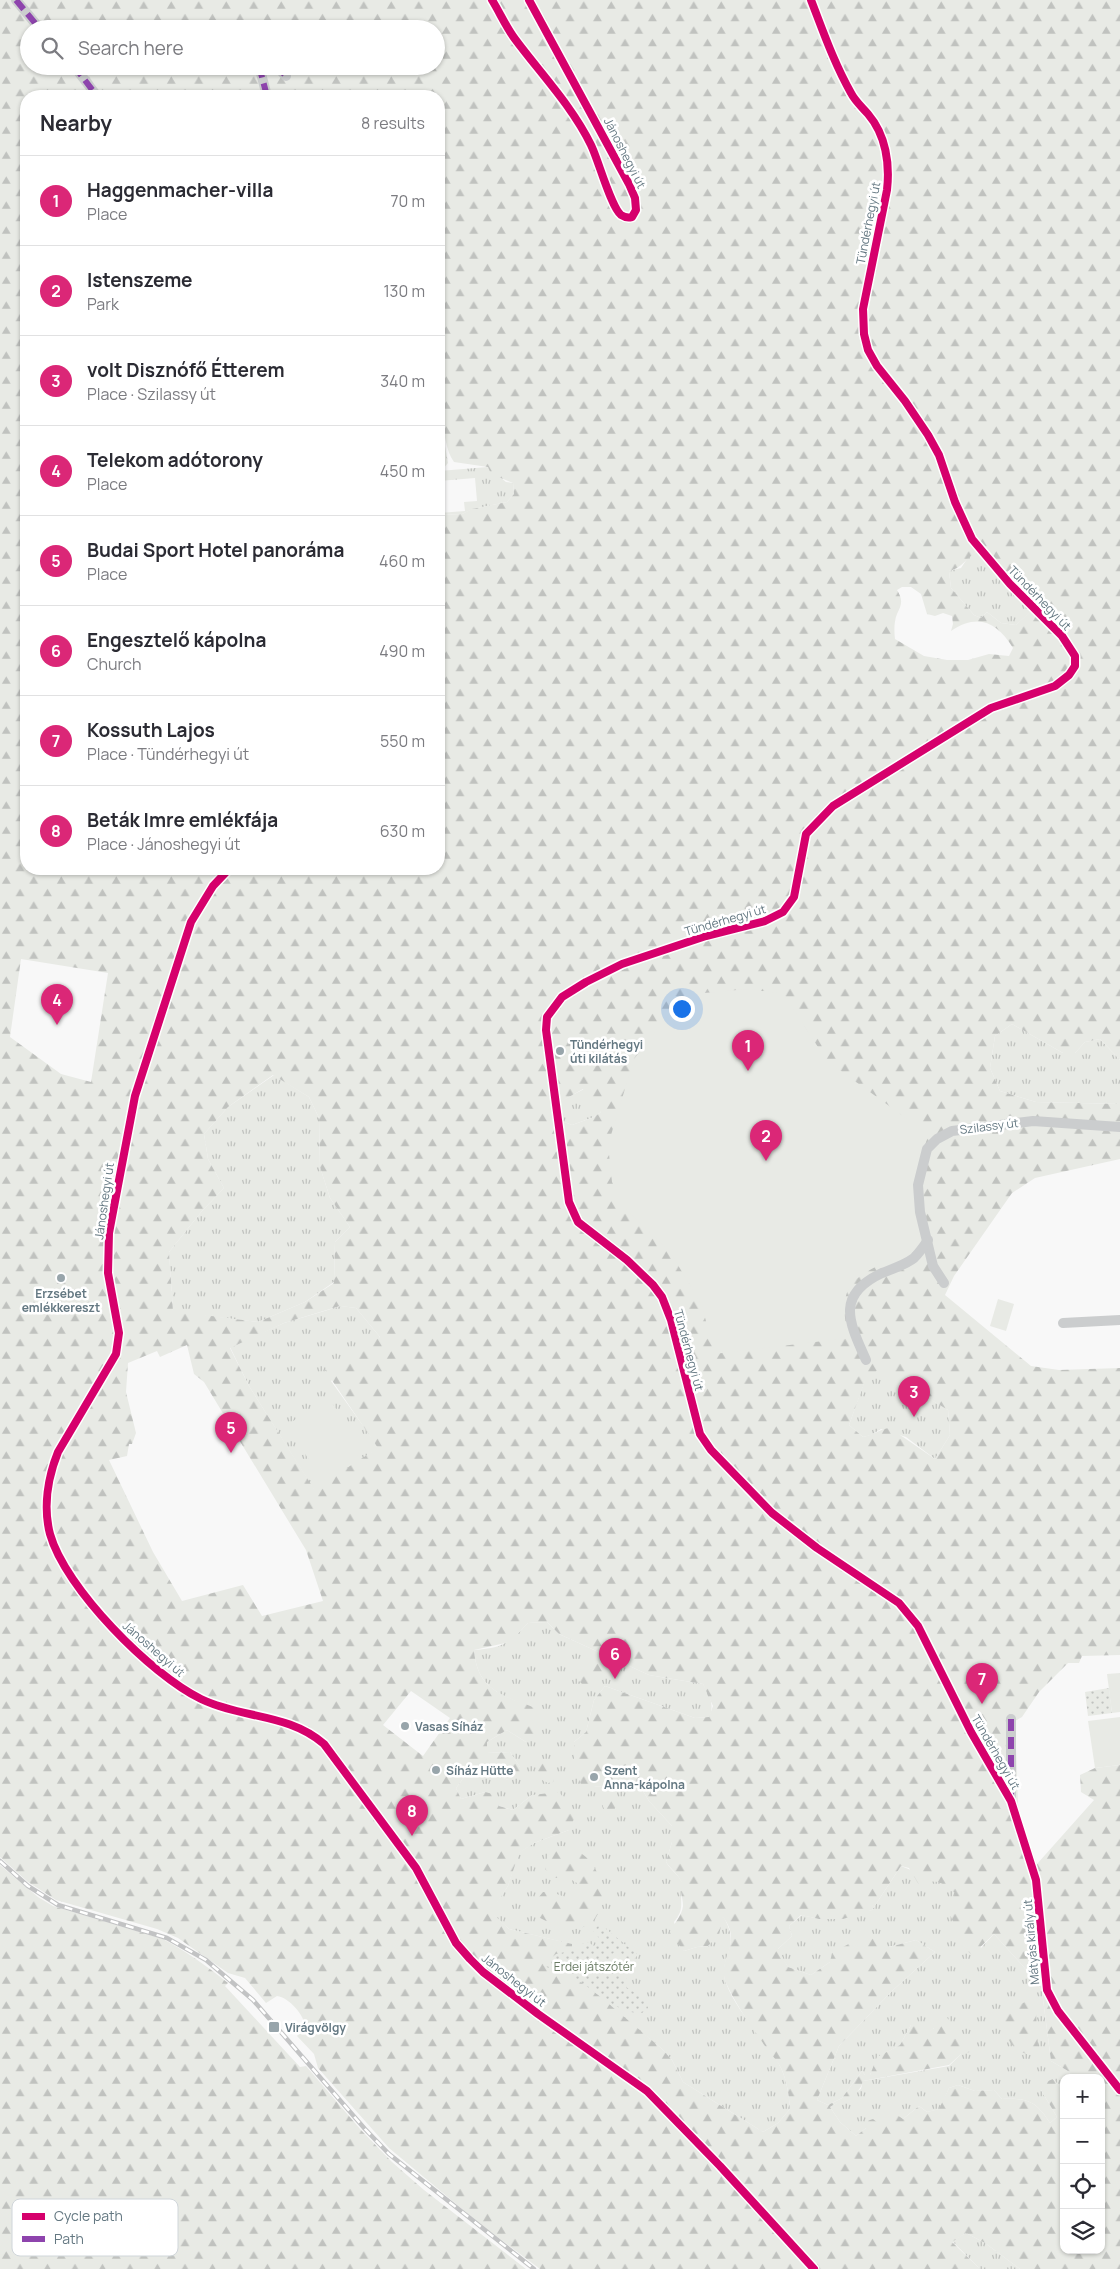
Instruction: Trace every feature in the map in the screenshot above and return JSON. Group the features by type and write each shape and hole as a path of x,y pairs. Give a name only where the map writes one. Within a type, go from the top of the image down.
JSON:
{"street":[{"path":"16,0 33,20"},
{"name":"Jánoshegyi út","path":"492,0 514,38 566,105 587,137 599,162 614,205 620,214 627,218 632,217 636,210 635,198 629,184 529,0"},
{"name":"Tündérhegyi út","path":"810,0 851,93 873,121 887,151 889,174 887,190 863,309 864,334 868,350 876,366 905,401 928,435 939,455 955,502 972,539 1010,584 1062,636 1075,656 1075,666 1069,675 1055,686 991,708 826,812 806,834 794,897 783,912 765,921 706,936 622,964 586,982 562,997 547,1017 546,1030 569,1202 578,1222 627,1260 653,1285 662,1297 671,1320 700,1434 711,1450 772,1513 817,1548 899,1603 918,1626 971,1732 1011,1801"},
{"path":"81,75 92,90"},
{"path":"261,75 265,90"},
{"name":"Jánoshegyi út","path":"224,875 203,900 191,922 135,1096 109,1234 108,1273 117,1322 118,1342 111,1364 58,1452 53,1464 47,1503 50,1532 54,1547 76,1582 106,1621 139,1654 173,1682 194,1695 218,1706 297,1726 310,1732 324,1744 416,1868 456,1943 470,1959 483,1972 538,2014 647,2091 720,2166 814,2269"},
{"name":"Szilassy út","path":"944,1283 933,1266 920,1212 918,1185 927,1149 937,1140 952,1131 1034,1121 1120,1127"},
{"path":"866,1360 854,1334 848,1310 854,1292 870,1278 914,1258 928,1240"},
{"path":"1063,1323 1120,1320"},
{"path":"1011,1718 1011,1801"},
{"name":"Mátyás király út","path":"1011,1801 1036,1880 1047,1990 1058,2010 1120,2090"}],"green space":[{"path":"0,0 1120,0 1120,1060 1100,1039 1085,1042 1075,1053 1063,1053 1012,1024 995,1036 990,1068 1000,1091 1036,1102 1120,1104 1120,1159 1035,1178 1012,1193 954,1276 945,1295 1031,1366 1059,1370 1120,1368 1120,1655 1082,1656 1079,1663 1068,1663 1039,1692 1022,1717 1015,1721 1020,1816 1037,1864 1094,1800 1081,1792 1080,1775 1095,1768 1120,1765 1120,2269 1020,2269 985,2243 966,2233 952,2242 980,2269 540,2269 480,2224 389,2148 318,2068 314,2054 297,2036 305,2028 303,2018 287,2000 277,1996 266,2003 245,1978 228,1973 178,1938 157,1929 56,1900 28,1882 0,1857","holes":["980,550 1034,608 1016,625 1001,623 987,612 981,618 974,615 951,588 949,571 958,567","902,587 911,587 921,594 927,614 935,616 943,613 952,616 953,624 951,631 970,622 986,623 993,626 1007,639 1013,648 1009,656 989,654 968,660 947,660 924,656 895,639 896,617 901,605 901,599 897,590","21,959 108,973 91,1082 61,1074 10,1037","273,1075 309,1097 319,1118 320,1167 330,1198 350,1227 335,1242 334,1283 305,1302 258,1322 173,1311 169,1252 202,1211 224,1188 208,1159 204,1134 228,1107","583,1089 589,1104 601,1112 594,1117 572,1125 562,1121 562,1101","340,1306 356,1308 380,1337 325,1370 378,1448 314,1489 249,1386 230,1348 284,1323","187,1345 194,1374 204,1382 306,1550 323,1601 262,1616 243,1585 182,1601 153,1552 109,1460 127,1456 129,1444 132,1444 136,1433 126,1392 128,1363 157,1351 160,1357","879,1369 948,1410 950,1435 935,1459 890,1428 863,1437 849,1425 865,1381","547,1622 559,1634 649,1675 703,1684 713,1706 709,1717 695,1718 605,1686 594,1700 586,1732 574,1742 574,1767 586,1797 594,1786 610,1785 624,1776 637,1781 649,1801 672,1826 672,1842 666,1862 678,1876 683,1886 683,1906 679,1917 669,1933 684,1951 708,1946 719,1935 723,1917 729,1927 731,1944 724,1966 726,1983 744,2015 779,2065 788,2093 790,2109 778,2123 763,2132 683,2082 672,2060 661,2048 597,1994 565,1970 572,1958 572,1944 509,1929 491,1912 508,1886 519,1853 534,1843 569,1830 574,1819 567,1802 559,1792 532,1795 513,1810 499,1806 497,1795 485,1792 461,1799 456,1788 468,1772 498,1776 508,1780 520,1775 520,1767 510,1752 487,1753 487,1742 507,1730 526,1742 533,1737 537,1724 535,1708 502,1694 486,1683 480,1674 474,1650 510,1642 528,1623","411,1691 450,1718 423,1756 383,1725","901,1866 909,1868 919,1885 938,1882 946,1886 955,1893 949,1912 964,1948 972,1955 994,1934 1023,1966 1042,1991 1051,2061 1070,2074 1105,2074 1105,2254 1060,2254 1060,2087 1053,2079 1041,2084 1041,2090 1057,2117 1050,2123 1036,2105 1030,2102 1018,2099 1002,2099 994,2090 975,2091 958,2085 949,2088 939,2109 927,2112 919,2106 903,2119 894,2113 883,2116 878,2123 873,2119 867,2121 866,2128 856,2136 840,2122 830,2107 855,2094 863,2081 949,2065 961,2054 970,2052 955,2025 946,2017 935,2017 934,2028 929,2031 922,2026 911,2025 900,2045 877,2057 870,2075 865,2075 862,2071 842,2098 828,2105 817,2100 839,2046 892,1991 935,1952 916,1940 889,1947 873,1935 856,1940 832,1953 830,1962 811,1975 788,1967 778,1949 792,1936 789,1926 801,1915 819,1919 843,1919 872,1910"]},
{"path":"445,446 448,463 445,466"},
{"path":"488,467 506,482 513,483 514,494 507,502 473,509 462,514 445,515 445,513 465,511 464,502 477,501 475,478 445,480 445,471"},
{"path":"980,550 1035,608 1016,625 1001,623 987,612 981,618 974,615 951,588 949,571 961,568 969,556"},
{"path":"748,989 778,993 785,996 827,1061 928,1134 918,1174 922,1234 920,1240 913,1248 870,1270 852,1284 847,1293 845,1305 845,1320 849,1338 714,1354 702,1305 670,1252 625,1208 612,1182 608,1145 634,1059 674,1008 704,993"},
{"path":"1012,1024 1063,1053 1075,1053 1085,1042 1100,1039 1120,1060 1120,1104 1036,1102 1000,1091 990,1068 995,1036"},
{"path":"274,1075 309,1097 319,1118 320,1167 330,1198 350,1227 335,1242 334,1282 305,1302 258,1322 173,1312 169,1252 202,1211 224,1188 208,1159 204,1134 228,1107"},
{"path":"584,1089 601,1112 594,1117 572,1125 562,1121 561,1101"},
{"path":"998,1299 1014,1304 1006,1331 990,1326"},
{"path":"341,1306 356,1308 380,1337 331,1381 379,1448 314,1490 249,1386 230,1347 284,1323"},
{"path":"879,1368 948,1410 950,1435 935,1459 906,1437 881,1429 863,1437 849,1425 865,1380"},
{"path":"329,1398 363,1452 321,1479 287,1425"},
{"path":"547,1622 559,1634 649,1675 703,1684 709,1696 712,1708 710,1717 695,1718 605,1686 594,1700 586,1732 574,1742 594,1786 610,1785 624,1776 637,1781 649,1801 672,1826 672,1842 666,1862 680,1878 684,1886 680,1912 674,1922 684,1951 709,1946 723,1916 729,1927 731,1937 724,1974 726,1983 738,2006 775,2057 783,2073 788,2093 790,2109 778,2123 763,2132 683,2082 672,2060 661,2048 565,1970 571,1944 509,1929 490,1912 508,1886 518,1853 534,1843 569,1830 532,1795 513,1810 499,1806 485,1792 461,1799 456,1788 468,1772 498,1776 508,1780 520,1767 510,1752 487,1753 487,1742 507,1730 526,1742 535,1709 502,1695 486,1683 476,1663 474,1650 492,1648 505,1643 528,1623"},
{"path":"580,1660 593,1661 604,1667 605,1672 592,1686 584,1686 577,1679 575,1663"},
{"path":"1120,1673 1120,1712 1112,1713 1107,1674"},
{"path":"1109,1688 1112,1713 1088,1716 1085,1692"},
{"path":"1120,1717 1120,1765 1095,1768 1088,1721"},
{"path":"539,1759 547,1761 553,1766 555,1773 553,1782 548,1783 542,1780 535,1764"},
{"path":"614,1791 621,1801 615,1808 613,1821 609,1821 602,1804 603,1797"},
{"path":"559,1846 576,1850 589,1860 597,1873 602,1888 602,1903 597,1916 587,1926 567,1929 536,1916 535,1903 543,1892 579,1900 582,1892 577,1883 565,1876 556,1878 545,1869 549,1855"},
{"path":"0,1865 38,1897 53,1906 163,1939 205,1965 228,1983 225,1986 300,2067 306,2066 361,2130 392,2162 424,2190 526,2269 0,2269"},
{"path":"901,1866 943,1883 956,1893 981,1948 994,1934 1023,1966 1042,1991 1051,2061 1070,2074 1060,2074 1060,2087 1053,2079 1041,2090 1057,2117 1050,2123 1036,2105 1030,2102 1018,2099 1002,2099 994,2090 975,2091 958,2085 949,2088 940,2109 927,2112 919,2106 903,2119 866,2128 856,2136 840,2122 830,2107 861,2089 863,2081 949,2066 961,2054 934,2028 929,2032 911,2025 900,2045 878,2057 870,2075 865,2075 862,2071 842,2098 828,2105 817,2100 839,2046 892,1991 935,1952 916,1940 830,1962 811,1975 788,1967 777,1950 792,1936 789,1926 802,1915 819,1919 872,1910"},
{"name":"Erdei játszótér","path":"600,1924 638,1955 631,1962 617,1950 612,1954 620,1972 630,1982 626,1987 646,2000 648,2008 642,2013 632,2012 614,2005 571,1976 543,1965 556,1954 579,1949 582,1944 588,1942 594,1946 600,1939 593,1931"},
{"path":"1025,2002 1034,2005 1036,2012 1038,2047 1030,2055 1014,2047 1007,2037 1003,2024 1003,2019 1008,2011"},
{"path":"966,2233 985,2243 1020,2269 980,2269 952,2241"}],"railway":[{"path":"0,1861 28,1886 58,1905 167,1938 206,1960 253,2000 389,2154 534,2269"}],"marked path":[{"path":"16,0 33,20"},
{"path":"81,75 92,90"},
{"path":"261,75 265,90"},
{"path":"1011,1719 1011,1798"}],"cycle path":[{"path":"492,0 512,34 575,117 591,145 617,210 623,216 632,217 636,210 635,198 629,184 529,0"},
{"path":"811,0 845,82 854,99 868,114 879,131 887,160 887,190 863,309 864,334 868,350 877,366 905,401 928,435 939,455 955,502 972,539 1010,584 1062,636 1075,656 1075,666 1069,675 1055,686 991,708 833,806 806,834 794,897 783,912 765,921 706,936 622,964 586,982 562,997 547,1017 546,1030 569,1202 578,1222 627,1260 653,1285 662,1297 671,1320 700,1434 711,1450 772,1513 817,1548 899,1603 918,1626 971,1732 1011,1801 1036,1880 1047,1990 1058,2011 1120,2090"},
{"path":"223,875 213,886 191,922 135,1096 109,1233 108,1273 119,1333 116,1354 58,1452 52,1472 48,1492 47,1513 50,1534 59,1556 91,1604 112,1628 158,1671 201,1699 233,1710 280,1721 310,1734 324,1744 416,1868 456,1943 470,1959 483,1972 538,2014 647,2091 720,2166 814,2269"}],"place":[{"name":"Telekom adótorony","path":"57,1025"},
{"name":"Tündérhegyi úti kilátás","path":"560,1051"},
{"name":"Haggenmacher-villa","path":"748,1071"},
{"name":"Istenszeme","path":"766,1161"},
{"name":"Erzsébet emlékkereszt","path":"61,1278"},
{"name":"volt Disznófő Étterem","path":"914,1417"},
{"name":"Budai Sport Hotel panoráma","path":"231,1453"},
{"name":"Engesztelő kápolna","path":"615,1679"},
{"name":"Kossuth Lajos","path":"982,1704"},
{"name":"Vasas Síház","path":"405,1726"},
{"name":"Síház Hütte","path":"436,1770"},
{"name":"Szent Anna-kápolna","path":"594,1777"},
{"name":"Beták Imre emlékfája","path":"412,1836"},
{"name":"Virágvölgy","path":"274,2027"}]}
